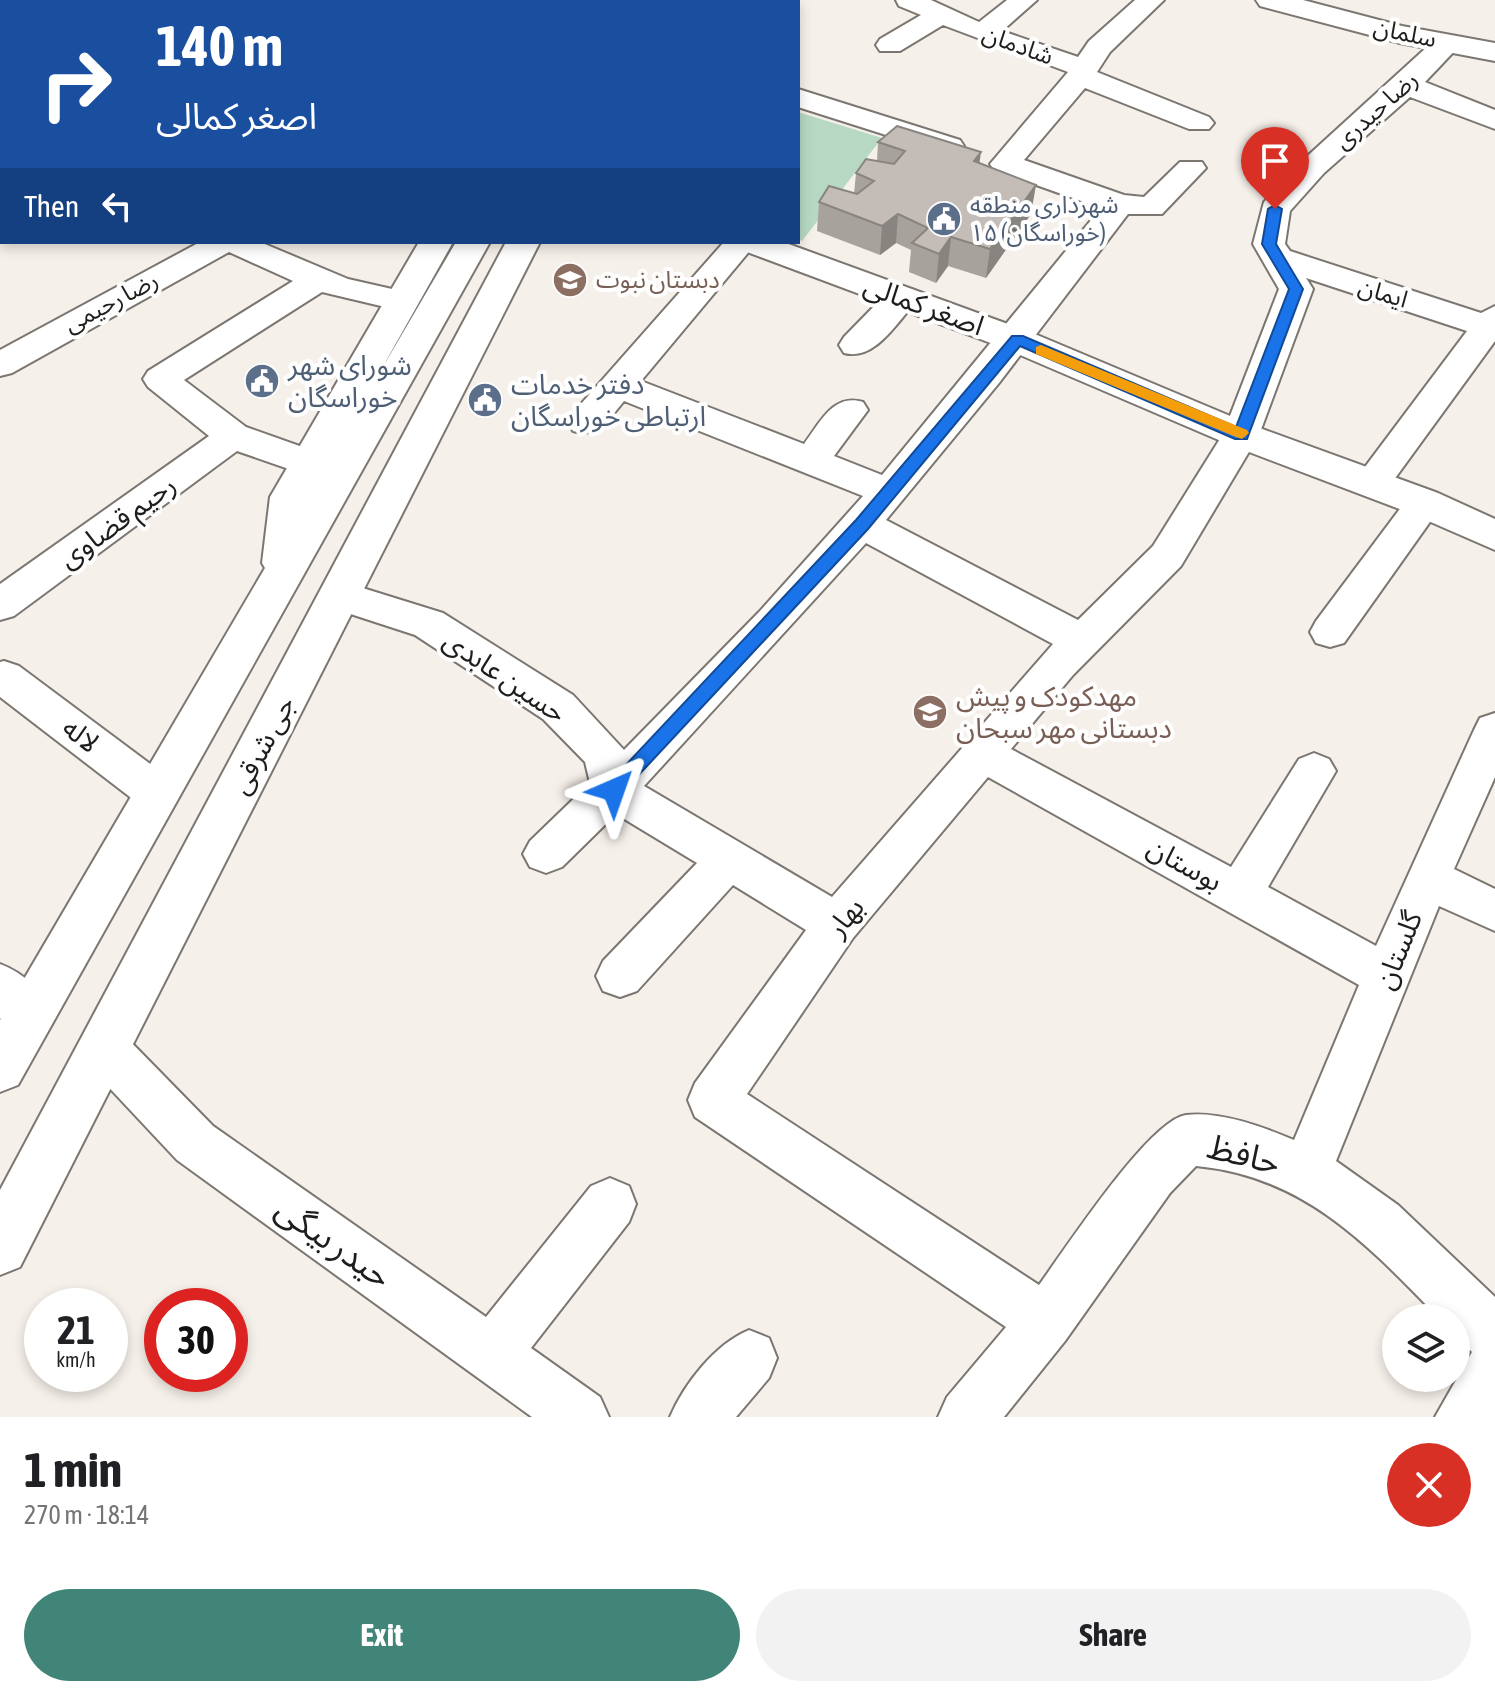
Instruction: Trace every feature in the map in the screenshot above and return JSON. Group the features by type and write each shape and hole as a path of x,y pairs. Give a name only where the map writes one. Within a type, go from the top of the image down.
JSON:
{"main road":[{"name":"سلمان","path":"1270,0 1495,52"},
{"name":"سلمان","path":"1328,0 1495,35"},
{"path":"280,581 290,497 435,244"},
{"path":"0,1068 15,1001 158,794 472,244"},
{"name":"جی شرقی","path":"0,1247 522,244"},
{"path":"340,596 393,549 545,244"},
{"name":"اصغر کمالی","path":"756,244 1017,340 1241,435 1424,503 1495,536"}],"street":[{"name":"شادمان","path":"909,0 1199,123"},
{"path":"982,33 1024,0"},
{"path":"1005,164 1082,72 1099,47 1151,0"},
{"path":"890,45 941,15"},
{"name":"رضا حیدری","path":"1241,435 1296,289 1269,244 1275,209 1313,167 1406,85 1448,43"},
{"path":"1406,85 1495,120"},
{"path":"800,99 1120,204 1151,207 1191,168"},
{"path":"546,854 614,790 862,524 1017,340 1120,204"},
{"name":"رضا رحیمی","path":"0,365 220,244"},
{"path":"238,244 315,282 367,297 402,301"},
{"path":"586,422 739,244"},
{"name":"ایمان","path":"1277,258 1493,324"},
{"path":"309,463 233,436 160,379 315,282"},
{"path":"856,345 902,297"},
{"path":"1372,483 1493,324"},
{"path":"618,385 889,492"},
{"path":"811,461 850,410"},
{"name":"بهار","path":"1046,1322 713,1100 837,924 1058,664 1167,556 1241,435"},
{"name":"رحیم قضاوی","path":"0,605 233,436"},
{"path":"1330,632 1424,503"},
{"path":"862,524 1083,641"},
{"name":"حسین عابدی","path":"340,596 429,624 558,707 605,754 614,790"},
{"name":"لاله","path":"4,677 158,794"},
{"name":"گلستان","path":"1306,1172 1427,878 1495,730"},
{"name":"بوستان","path":"982,753 1387,976"},
{"path":"1239,894 1314,771"},
{"path":"614,790 837,924"},
{"path":"620,976 729,859"},
{"path":"1427,878 1495,911"},
{"name":"حیدر بیگی","path":"104,1048 195,1143 580,1417"},
{"name":"حافظ","path":"967,1417 1046,1322 1152,1175 1186,1140 1243,1147 1306,1172 1383,1225 1495,1336"},
{"path":"492,1354 610,1204"},
{"path":"699,1417 749,1358"},
{"path":"1464,1417 1495,1367"}],"green space":[{"path":"800,113 882,138 802,241"}],"building":[{"path":"897,126 981,152 974,161 1036,185 990,249 951,237 939,254 912,243 928,228 898,214 882,226 819,202 829,186 857,194 874,181 856,173 866,159 894,164 905,151 878,142"}],"slow traffic":[{"path":"1041,350 1242,433"}],"place":[{"name":"شهرداری منطقه ۱۵ (خوراسگان)","path":"944,219"},
{"name":"دبستان نبوت","path":"570,280"},
{"name":"شورای شهر خوراسگان","path":"262,381"},
{"name":"دفتر خدمات ارتباطی خوراسگان","path":"485,400"},
{"name":"مهدکودک و پیش دبستانی مهر سبحان","path":"930,712"}],"route":[{"path":"614,790 862,524 1017,340 1241,435 1296,289 1269,244 1275,209"}]}
